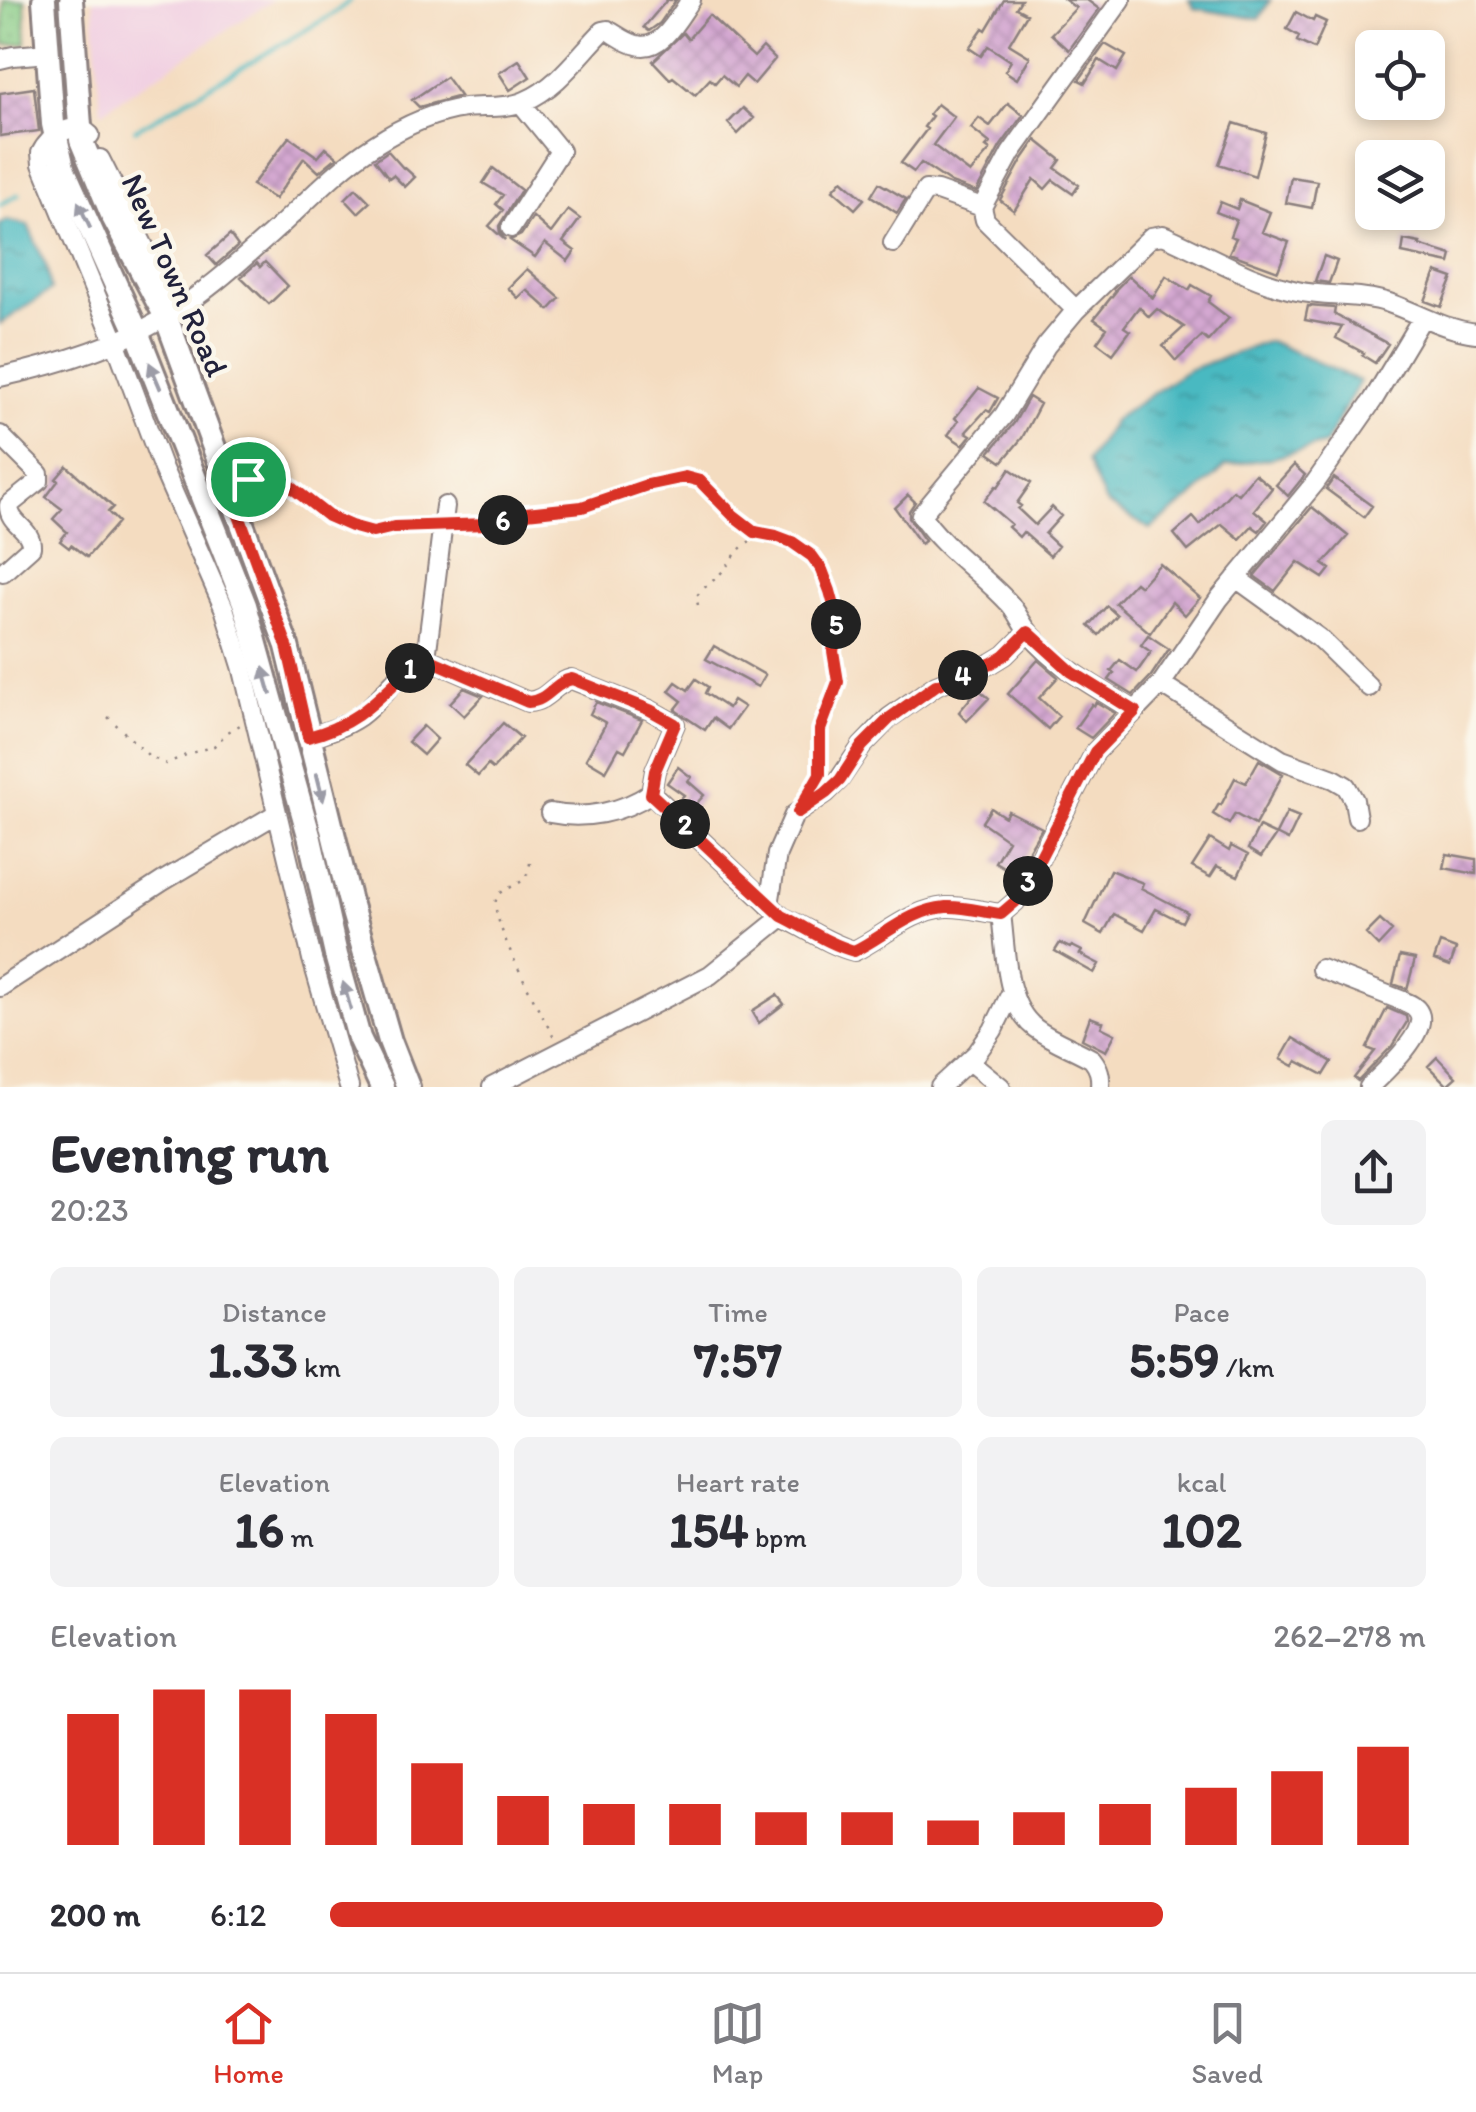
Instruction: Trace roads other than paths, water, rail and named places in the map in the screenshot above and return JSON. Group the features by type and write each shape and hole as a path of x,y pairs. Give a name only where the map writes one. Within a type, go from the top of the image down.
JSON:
{"main road":[{"name":"New Town Road","path":"44,0 55,134 62,168 126,304 245,605 310,840 359,1038 382,1087"},
{"name":"New Town Road","path":"71,0 81,140 113,217 171,314 287,646 349,898 390,1041 408,1087"}],"street":[{"path":"0,377 30,371 115,341 171,314 212,286 371,146 408,124 446,111 521,103 558,79 603,30 634,45 650,46 665,36 691,0"},
{"path":"1076,310 985,220 982,207 1012,153 1121,0"},
{"path":"0,60 48,53"},
{"path":"511,228 560,150 521,103"},
{"path":"80,128 55,134 40,153 42,164 224,608 242,666 312,958 349,1087"},
{"path":"893,243 926,190 982,207"},
{"path":"1135,711 1072,672 1028,632 1010,604 932,531 922,515 1004,415 1046,346 1076,310 1151,237 1163,235 1274,285 1310,294 1389,303 1446,327 1476,333"},
{"path":"1001,914 1026,885 1095,752 1161,684 1219,599 1330,463 1422,318"},
{"path":"0,436 40,478 9,505 11,517 30,536 32,547 4,572"},
{"path":"426,658 445,506"},
{"path":"1236,578 1305,626 1369,686"},
{"path":"492,1087 710,975 776,911 777,854 794,815 840,780 862,746 890,718 936,685 1005,655 1028,632"},
{"path":"308,737 332,731 360,715 426,658 528,702 545,698 563,680 572,679 675,724 655,771 651,794"},
{"path":"1161,684 1282,760 1346,786 1358,818"},
{"path":"651,794 776,911 836,946 854,951 907,919 934,909 968,908 1001,914"},
{"path":"550,813 576,818 626,806 651,794"},
{"path":"0,988 164,881 276,814"},
{"path":"1001,914 1012,992 1026,1020 1092,1059 1098,1067 1100,1087"},
{"path":"1321,970 1403,1001 1419,1012 1417,1030 1397,1060 1369,1087"},
{"path":"940,1087 969,1061 993,1030 1012,992"},
{"path":"969,1061 1000,1087"}],"water":[{"path":"1189,0 1270,0 1259,19 1194,8"},
{"path":"6,220 28,225 47,268 51,290 0,324 0,224"},
{"path":"1269,341 1360,381 1325,444 1226,466 1150,529 1106,503 1087,461 1115,419 1188,370"}],"waterway":[{"path":"135,130 351,0"},
{"path":"0,205 19,194"}]}
